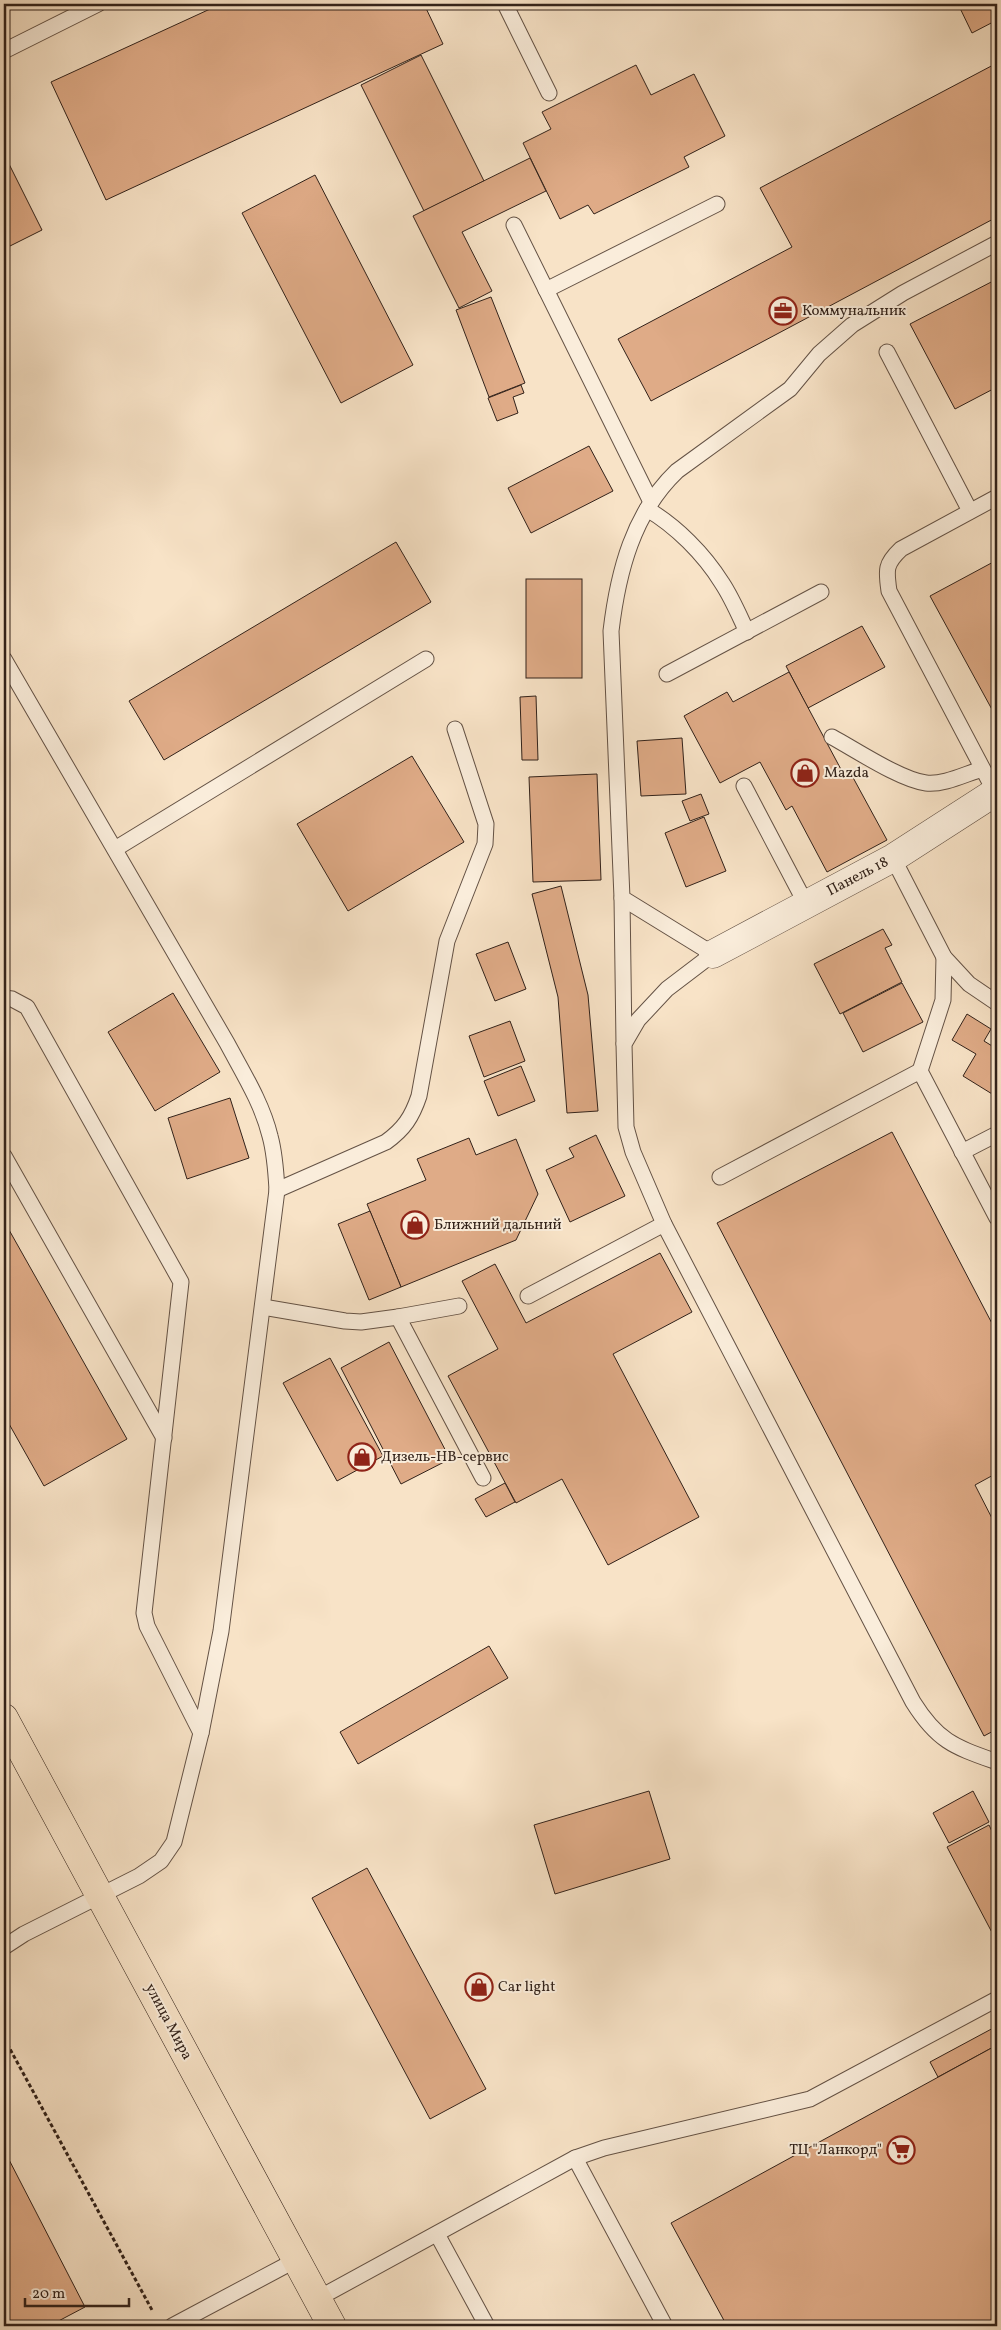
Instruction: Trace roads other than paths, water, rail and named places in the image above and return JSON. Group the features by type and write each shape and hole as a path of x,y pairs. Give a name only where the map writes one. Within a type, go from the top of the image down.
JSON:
{"main road":[{"name":"улица Мира","path":"4,1718 332,2326"}],"street":[{"name":"Панель 18","path":"713,954 893,858 996,791"}],"lane":[{"path":"4,51 98,4"},
{"path":"505,4 549,93"},
{"path":"546,290 717,204"},
{"path":"514,225 649,506 669,523 711,568 722,583 747,632"},
{"path":"997,243 903,293 852,325 819,354 790,389 677,471 663,484 649,506 625,558 616,589 611,631 622,898 626,1127 633,1152 664,1224 917,1709 941,1738 963,1750 997,1762"},
{"path":"887,352 970,512"},
{"path":"996,791 889,591 887,575 889,560 901,549 997,497"},
{"path":"667,674 821,592"},
{"path":"4,659 227,1043 257,1100 270,1134 275,1160 277,1190 221,1631 201,1733 174,1842 161,1861 139,1876 24,1934 4,1947"},
{"path":"114,849 426,659"},
{"path":"277,1190 386,1142 401,1130 412,1116 419,1096 447,941 485,844 486,824 455,729"},
{"path":"832,737 911,779 926,783 936,782 982,768"},
{"path":"744,786 806,904"},
{"path":"893,858 944,958 969,984 997,1003"},
{"path":"622,898 713,954 667,989 638,1020 624,1044"},
{"path":"720,1177 920,1071 943,1000 944,958"},
{"path":"4,998 12,999 27,1007 181,1282 144,1613 147,1626 201,1733"},
{"path":"920,1071 997,1218"},
{"path":"962,1152 997,1134"},
{"path":"4,1156 164,1438"},
{"path":"528,1296 664,1224"},
{"path":"262,1307 361,1322 459,1306"},
{"path":"398,1317 483,1478"},
{"path":"317,2299 575,2158 604,2148 810,2099 997,1999"},
{"path":"575,2158 665,2326"},
{"path":"437,2234 487,2326"},
{"path":"172,2326 296,2260"}],"place":[{"name":"Коммунальник","path":"783,311"},
{"name":"Mazda","path":"805,773"},
{"name":"Ближний дальний","path":"415,1225"},
{"name":"Дизель-НВ-сервис","path":"362,1457"},
{"name":"Car light","path":"479,1987"},
{"name":"ТЦ \"Ланкорд\"","path":"901,2150"}]}
